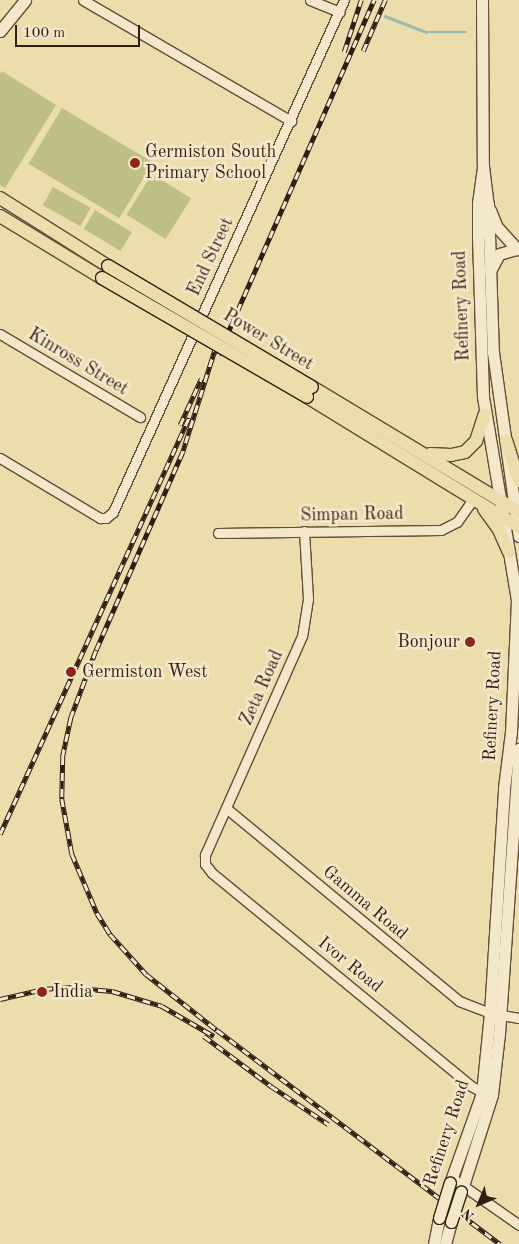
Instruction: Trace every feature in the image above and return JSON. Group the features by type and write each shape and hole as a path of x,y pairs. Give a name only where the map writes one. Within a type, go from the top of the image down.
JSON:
{"main road":[{"path":"0,30 25,0"},
{"name":"Refinery Road","path":"434,1244 462,1189 487,1094 495,1014 510,789 517,600 486,414 482,376 483,238 488,204 483,166 482,0"},
{"name":"Refinery Road","path":"483,166 478,204 489,276 493,352 508,466 517,511 518,530"},
{"name":"Power Street","path":"0,198 310,392 378,439 503,518 518,530"},
{"path":"488,204 497,228 518,250"},
{"name":"Power Street","path":"0,216 102,278 422,452 517,511"},
{"path":"489,276 499,254 518,250"},
{"path":"422,452 440,456 465,452 476,441 486,414"},
{"path":"506,440 519,481"},
{"path":"477,502 495,524 509,552"},
{"name":"Refinery Road","path":"510,789 519,749"},
{"name":"Refinery Road","path":"445,1244 445,1220 451,1181 487,1094"}],"street":[{"path":"82,0 291,121"},
{"path":"310,0 340,12"},
{"name":"End Street","path":"0,458 100,518 110,516 119,500 291,121 344,0"},
{"path":"483,238 502,241 518,250"},
{"name":"Kinross Street","path":"0,334 140,417"},
{"name":"Simpan Road","path":"218,533 441,530 457,522 477,502"},
{"name":"Zeta Road","path":"208,848 302,636 308,599 304,531"},
{"name":"Gamma Road","path":"226,808 445,990 465,1004 495,1014 519,1018"},
{"name":"Ivor Road","path":"208,848 204,859 212,873 487,1094"},
{"path":"451,1181 519,1225"}],"green space":[{"path":"2,71 56,105 5,188 0,185 0,74"},
{"path":"62,108 153,163 119,218 29,164"},
{"path":"152,174 191,198 166,239 127,215"},
{"path":"53,187 91,208 80,226 43,205"},
{"path":"95,210 132,232 121,251 84,229"}],"waterway":[{"path":"385,16 426,32 466,32"}],"railway":[{"path":"344,52 361,0"},
{"path":"218,355 374,0"},
{"path":"363,51 385,0"},
{"path":"217,344 183,452 96,651 71,718 63,757 62,799 72,854 97,913 110,934 146,974 500,1244"},
{"path":"180,425 201,379"},
{"path":"0,834 189,418"},
{"path":"0,999 44,989 66,987 112,991 162,1006 214,1036"},
{"path":"204,1036 271,1086 328,1124"}],"place":[{"name":"Germiston South Primary School","path":"135,163"},
{"name":"Bonjour","path":"470,642"},
{"name":"Germiston West","path":"71,672"},
{"name":"India","path":"42,992"}]}
